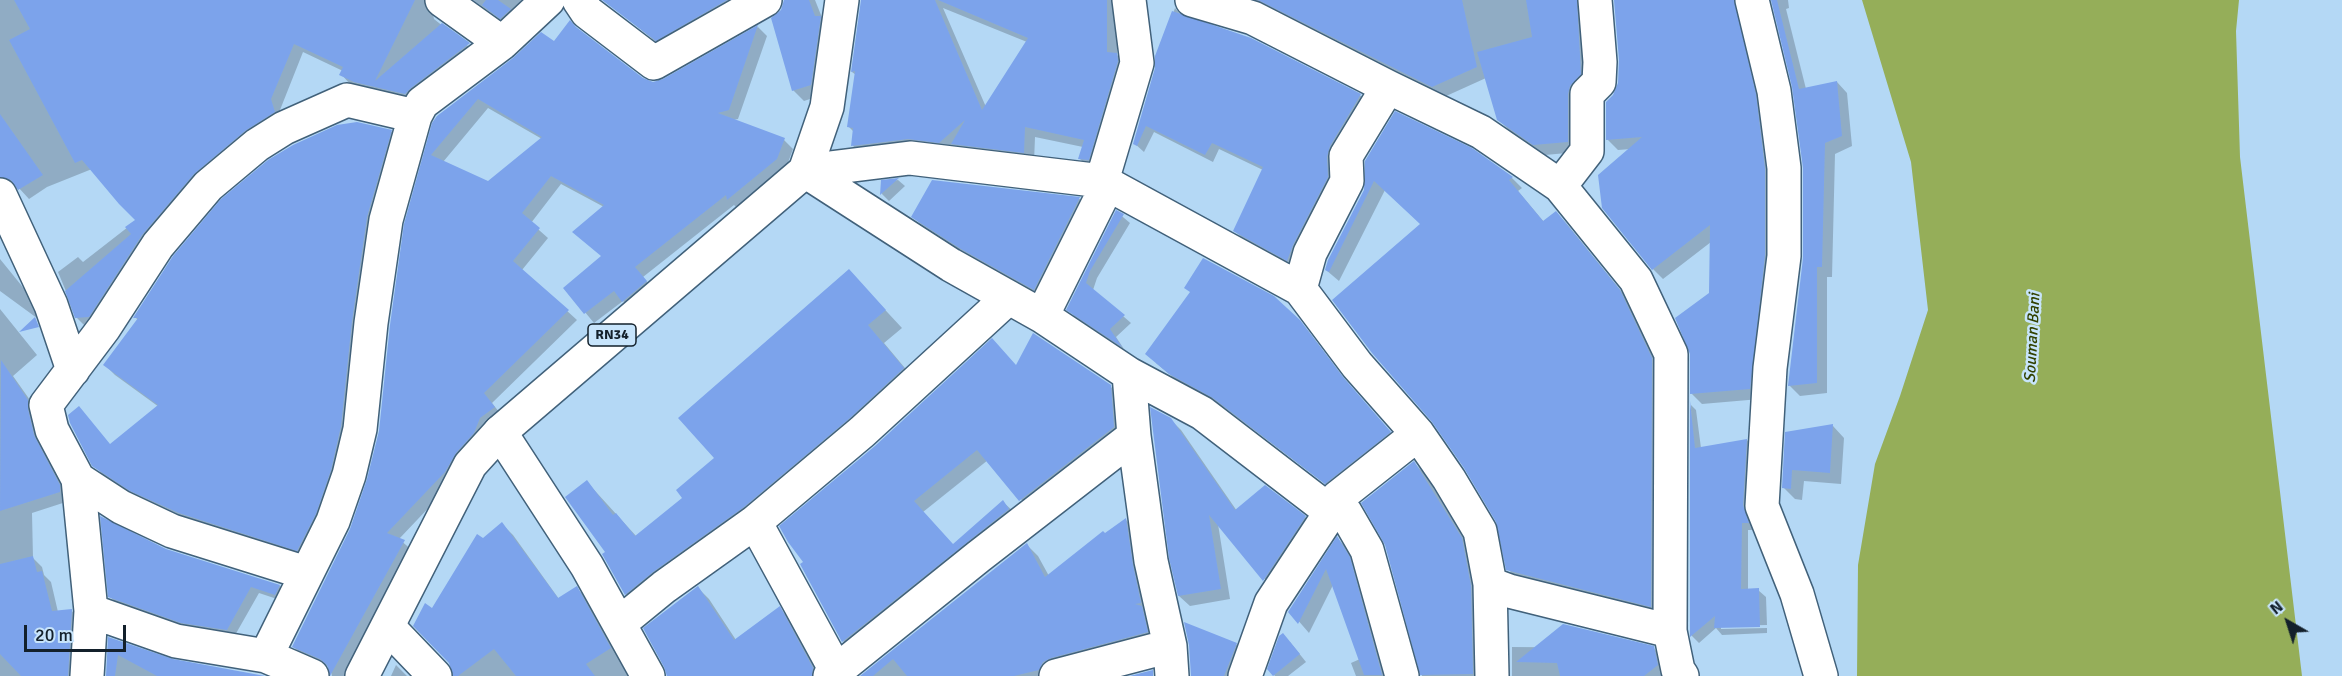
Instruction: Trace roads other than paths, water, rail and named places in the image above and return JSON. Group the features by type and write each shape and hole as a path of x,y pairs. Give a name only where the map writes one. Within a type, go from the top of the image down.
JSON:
{"street":[{"path":"442,0 502,43"},
{"path":"266,656 333,521 349,476 360,429 370,323 386,220 415,116 422,103 502,43 548,0"},
{"path":"579,0 587,12 654,63 765,0"},
{"name":"RN34","path":"362,676 470,465 500,432 804,171 827,107 842,0"},
{"path":"1042,316 1105,183 1137,63 1129,0"},
{"path":"1192,0 1261,9 1388,87 1481,132 1560,186 1636,280 1671,354 1670,631 1678,670 1682,676"},
{"path":"1560,186 1587,151 1587,94 1599,82 1600,72 1595,0"},
{"path":"1752,0 1774,91 1784,168 1784,256 1770,368 1762,506 1797,594 1821,676"},
{"path":"1300,289 1310,253 1347,181 1346,156 1388,87"},
{"path":"87,676 91,611 78,479 52,430 46,405 104,328 159,245 208,186 257,145 284,128 347,100 415,116"},
{"path":"804,171 910,158 1105,183 1300,289 1357,365 1418,434 1449,479 1480,531 1490,584 1492,676"},
{"path":"804,171 1008,298 1042,316 1129,374 1202,413 1331,512 1345,512 1367,550 1402,676"},
{"path":"0,195 51,305 73,370"},
{"path":"620,623 755,522 862,432 1008,298"},
{"path":"1068,674 1171,661 1151,561 1134,436 1129,374"},
{"path":"500,432 587,566 648,676"},
{"path":"1245,676 1271,603 1331,512 1337,498 1418,434"},
{"path":"755,522 835,674 978,557 1134,436"},
{"path":"78,479 121,507 172,531 306,573"},
{"path":"1490,584 1509,591 1670,631"},
{"path":"91,611 176,641 266,656 312,676"},
{"path":"388,627 435,676"}],"water":[{"name":"Souman Bani","path":"1862,0 2239,0 2236,31 2240,157 2302,676 1857,676 1858,565 1875,464 1928,310 1911,162"}]}
